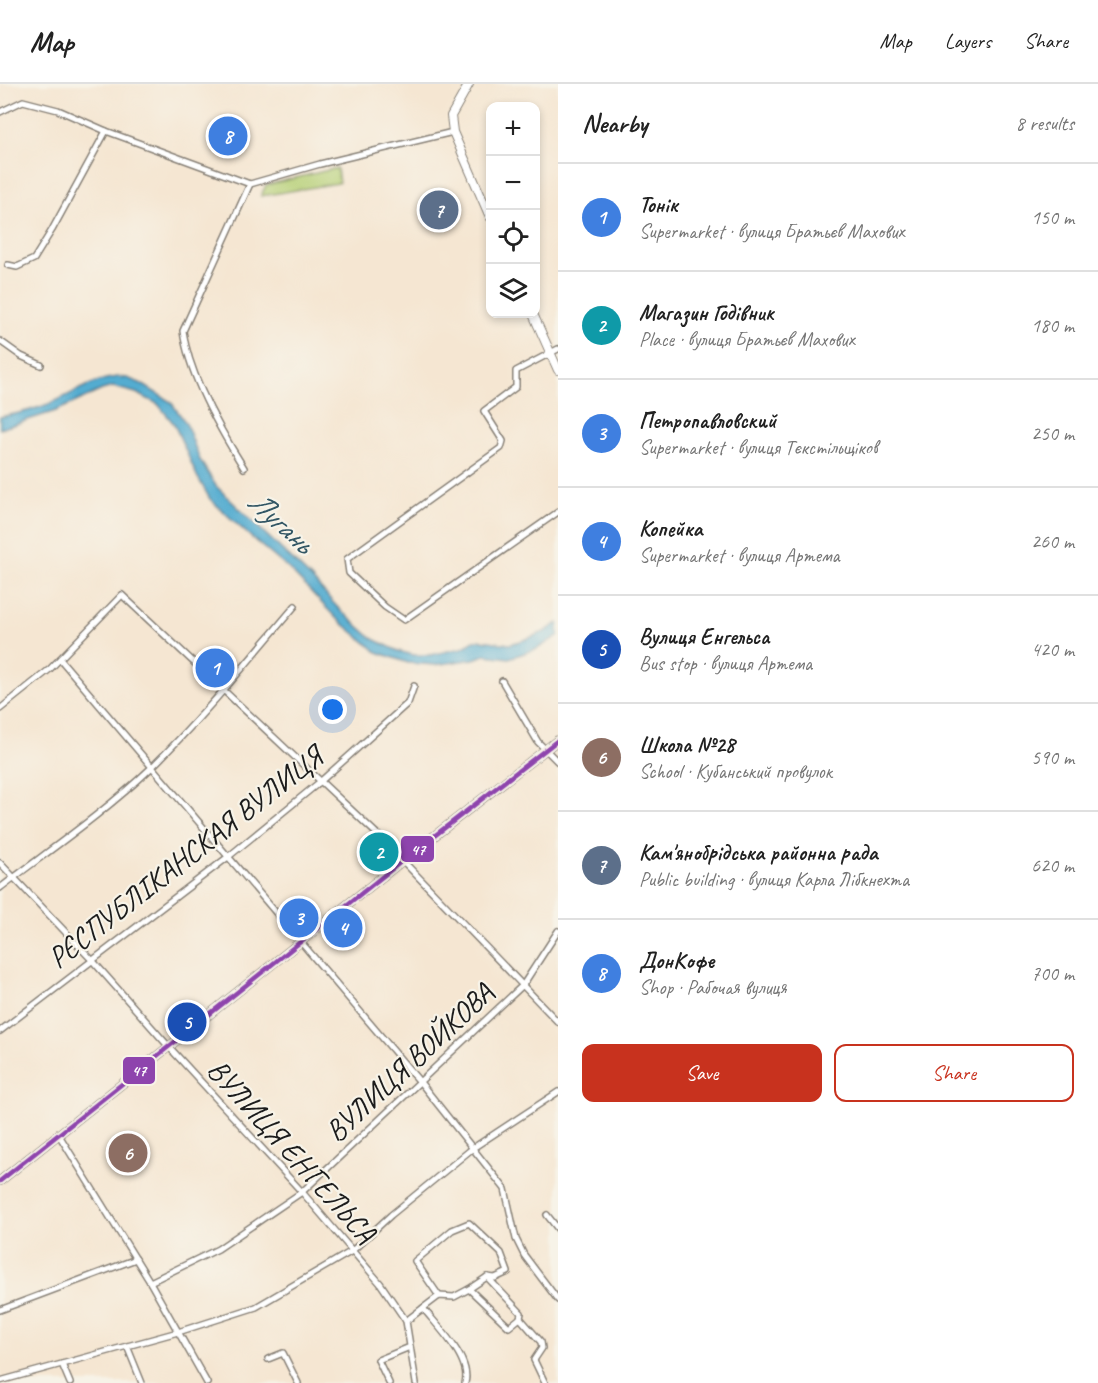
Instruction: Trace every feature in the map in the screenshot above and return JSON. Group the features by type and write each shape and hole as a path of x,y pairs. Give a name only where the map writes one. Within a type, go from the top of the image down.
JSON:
{"street":[{"path":"469,84 451,116 453,132 487,210"},
{"path":"0,112 22,100 58,110 106,131 250,184 320,164 453,132"},
{"path":"8,265 17,267 33,259 52,230 106,131"},
{"path":"244,468 207,404 183,331 250,184"},
{"path":"535,318 554,351 558,370"},
{"path":"0,341 21,356 41,365"},
{"path":"554,351 516,371 516,387 484,411 503,441 501,448 347,559 349,573 385,607 404,620 558,512"},
{"path":"0,709 60,659 122,595 321,781 558,1022"},
{"path":"0,888 123,793 152,767 223,690 295,606"},
{"path":"60,659 420,1082 505,1189 516,1239 524,1255 558,1300"},
{"path":"502,681 538,742 558,762"},
{"name":"РЄСПУБЛІКАНСКАЯ ВУЛИЦЯ","path":"0,1031 228,857 321,781 408,703 414,686"},
{"path":"0,1181 558,740"},
{"name":"ВУЛИЦЯ ЕНГЕЛЬСА","path":"0,863 92,960 302,1192 380,1283 406,1322 416,1383"},
{"name":"ВУЛИЦЯ ВОЙКОВА","path":"150,1282 218,1249 302,1192 523,985 558,931"},
{"path":"0,1381 178,1332 256,1307 352,1251 472,1148 558,1092"},
{"path":"59,1135 150,1282 207,1383"},
{"path":"547,1215 558,1229"},
{"path":"406,1322 439,1296 454,1297 487,1277 495,1278 508,1272 501,1253 469,1222 452,1230 416,1261 439,1296"},
{"path":"0,1310 136,1259"},
{"path":"469,1289 509,1327 521,1313 487,1277"},
{"path":"423,1308 462,1358 466,1369 465,1383"},
{"path":"519,1318 540,1342 542,1348 534,1360 545,1383"},
{"path":"127,1346 142,1383"},
{"path":"389,1383 378,1360 410,1347"},
{"path":"268,1359 283,1353 298,1383"},
{"path":"63,1364 70,1383"}],"green space":[{"path":"337,168 339,183 261,196 266,185"}],"water":[{"path":"117,377 140,383 171,402 186,423 200,460 216,486 311,578 339,609 372,638 398,651 414,655 430,655 462,648 474,641 509,644 521,641 544,632 558,623 558,636 537,649 509,658 485,655 435,665 408,663 377,652 336,618 290,570 210,499 174,424 158,404 136,393 113,387 56,411 0,429 0,417 38,408 91,384"}],"transit line":[{"name":"47","path":"0,1181 558,740"}],"place":[{"name":"ДонКофе","path":"228,136"},
{"name":"Кам'янобрідська районна рада","path":"439,210"},
{"name":"Тонік","path":"215,668"},
{"name":"Магазин Годівник","path":"379,852"},
{"name":"Петропавловский","path":"299,918"},
{"name":"Копейка","path":"343,928"},
{"name":"Вулиця Енгельса","path":"187,1022"},
{"name":"Школа №28","path":"128,1153"}],"water label":[{"name":"Лугань","path":"281,521"}]}
